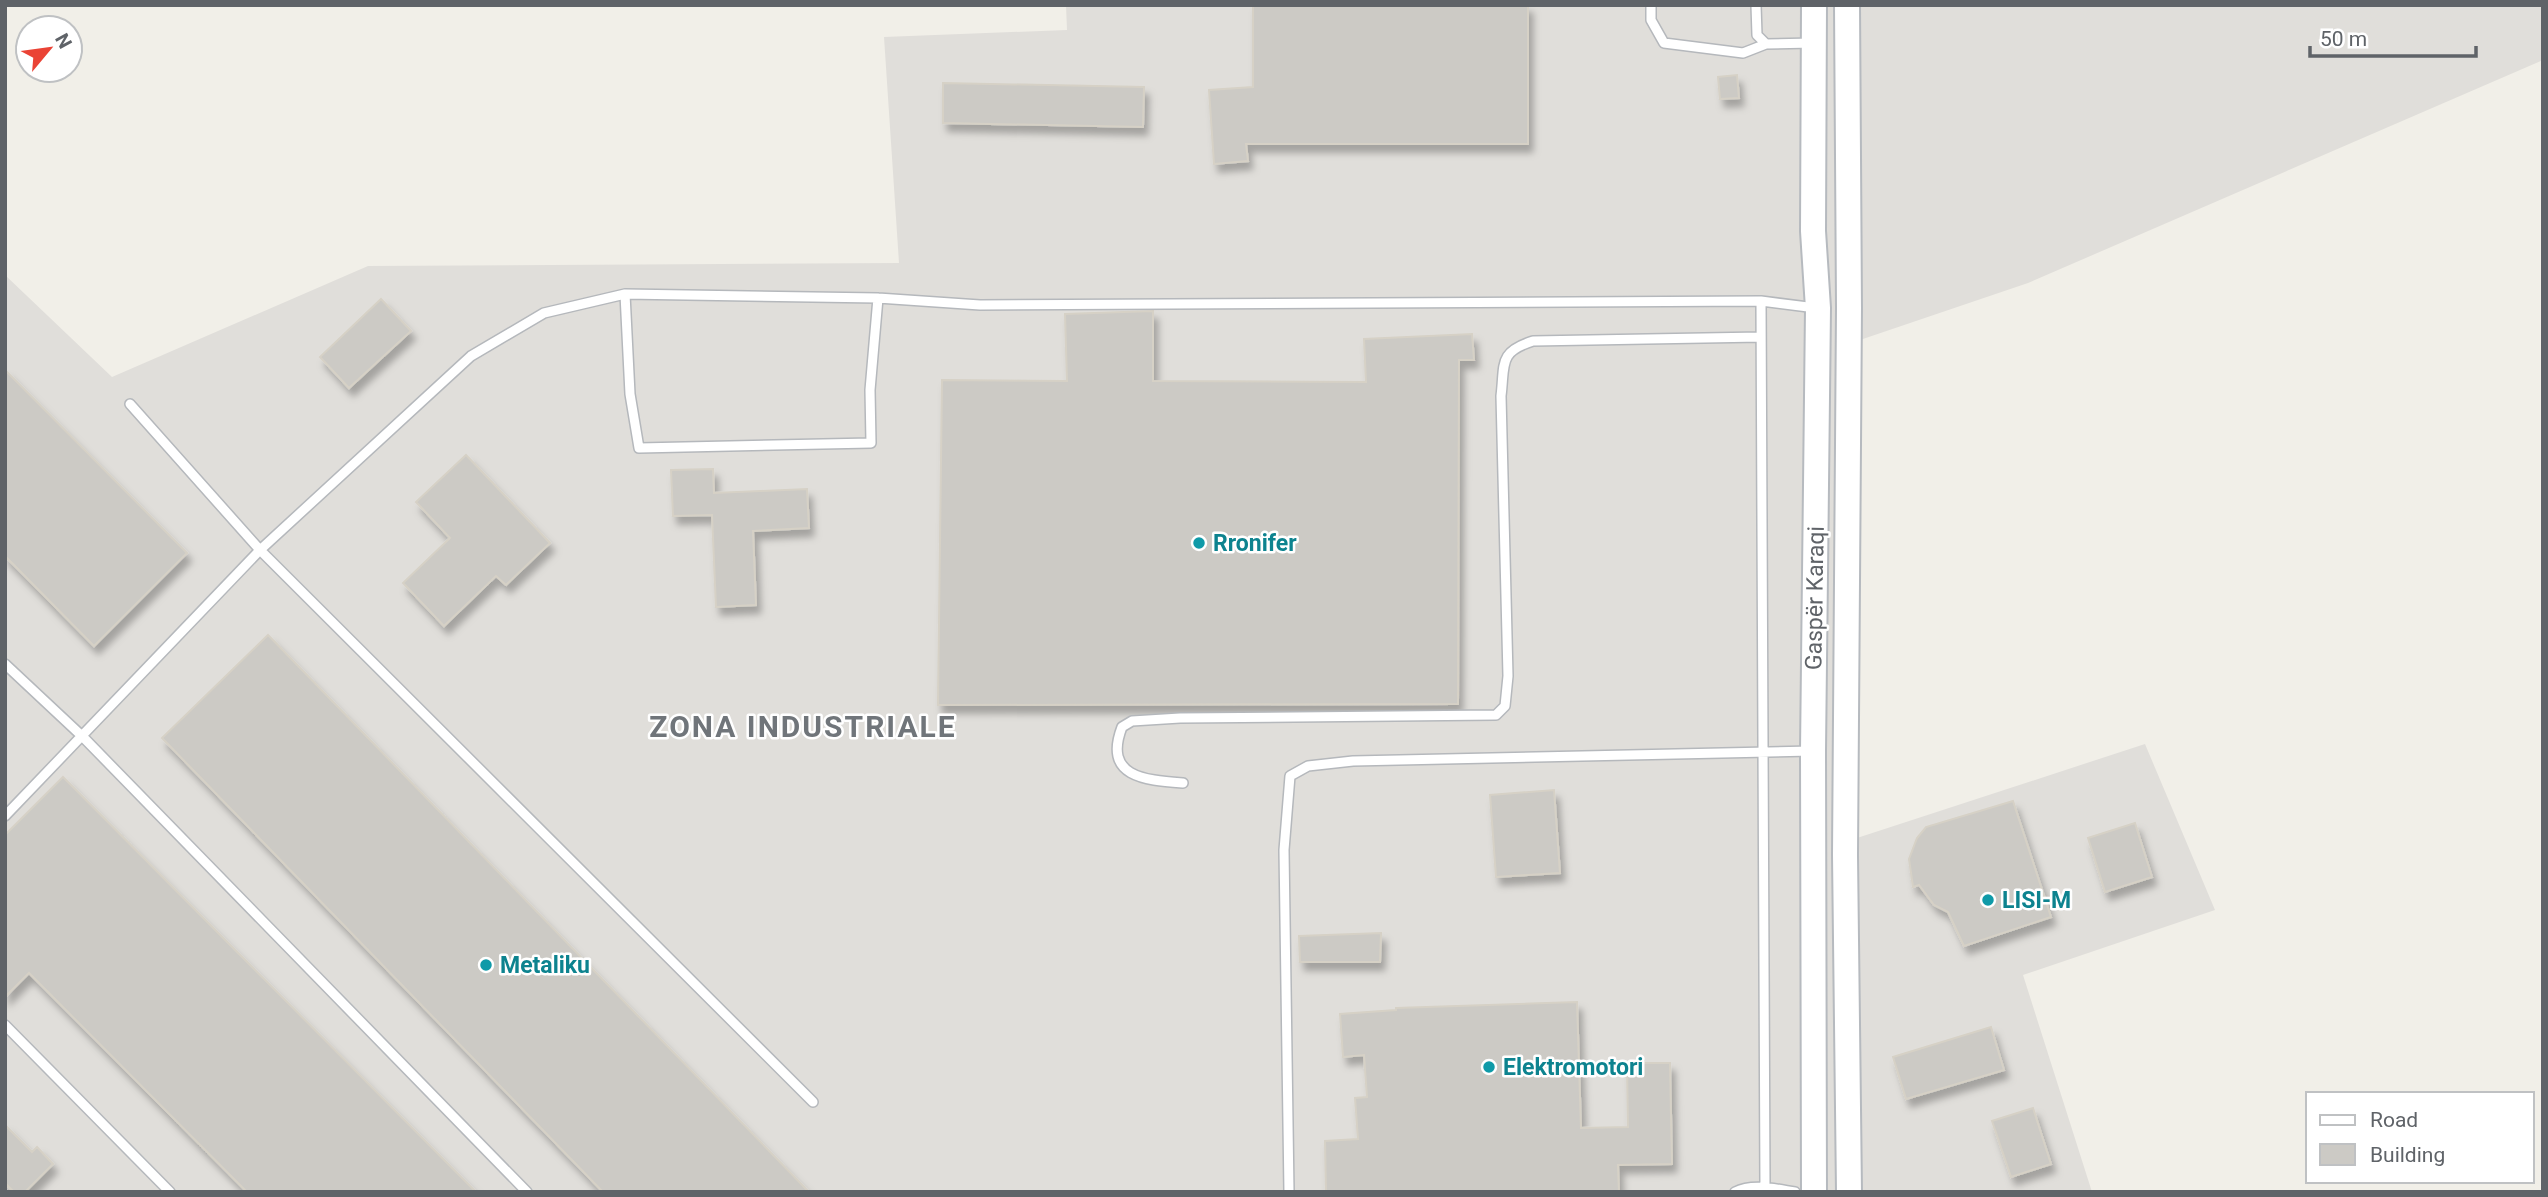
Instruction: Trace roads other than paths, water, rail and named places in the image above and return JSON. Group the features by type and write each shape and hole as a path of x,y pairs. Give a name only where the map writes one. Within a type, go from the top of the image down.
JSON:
{"main road":[{"name":"Gaspër Karaqi","path":"1814,5 1813,231 1818,308 1813,751 1814,1192"},
{"name":"Gaspër Karaqi","path":"1846,5 1849,308 1845,855 1849,1192"}],"lane":[{"path":"1651,5 1651,20 1664,43 1743,53 1766,44 1814,43"},
{"path":"1756,5 1757,35 1766,44"},
{"path":"5,816 260,550 471,356 544,313 625,294 878,298 980,305 1761,301 1818,308"},
{"path":"625,294 630,394 639,448 871,443 870,390 878,298"},
{"path":"1761,301 1765,1187"},
{"path":"1183,783 1157,781 1128,772 1117,761 1116,752 1122,727 1132,721 1181,718 1496,715 1505,706 1508,676 1501,396 1506,357 1515,346 1533,341 1761,337"},
{"path":"130,404 260,550 813,1102"},
{"path":"5,664 83,737 527,1192"},
{"path":"1289,1192 1284,850 1290,776 1308,766 1353,761 1813,751"},
{"path":"5,1025 170,1192"},
{"path":"1734,1192 1765,1187 1795,1192"}],"place":[{"name":"Rronifer","path":"1199,543"},
{"name":"LISI-M","path":"1988,900"},
{"name":"Metaliku","path":"486,965"},
{"name":"Elektromotori","path":"1489,1067"}],"district":[{"name":"ZONA INDUSTRIALE","path":"803,726"}]}
